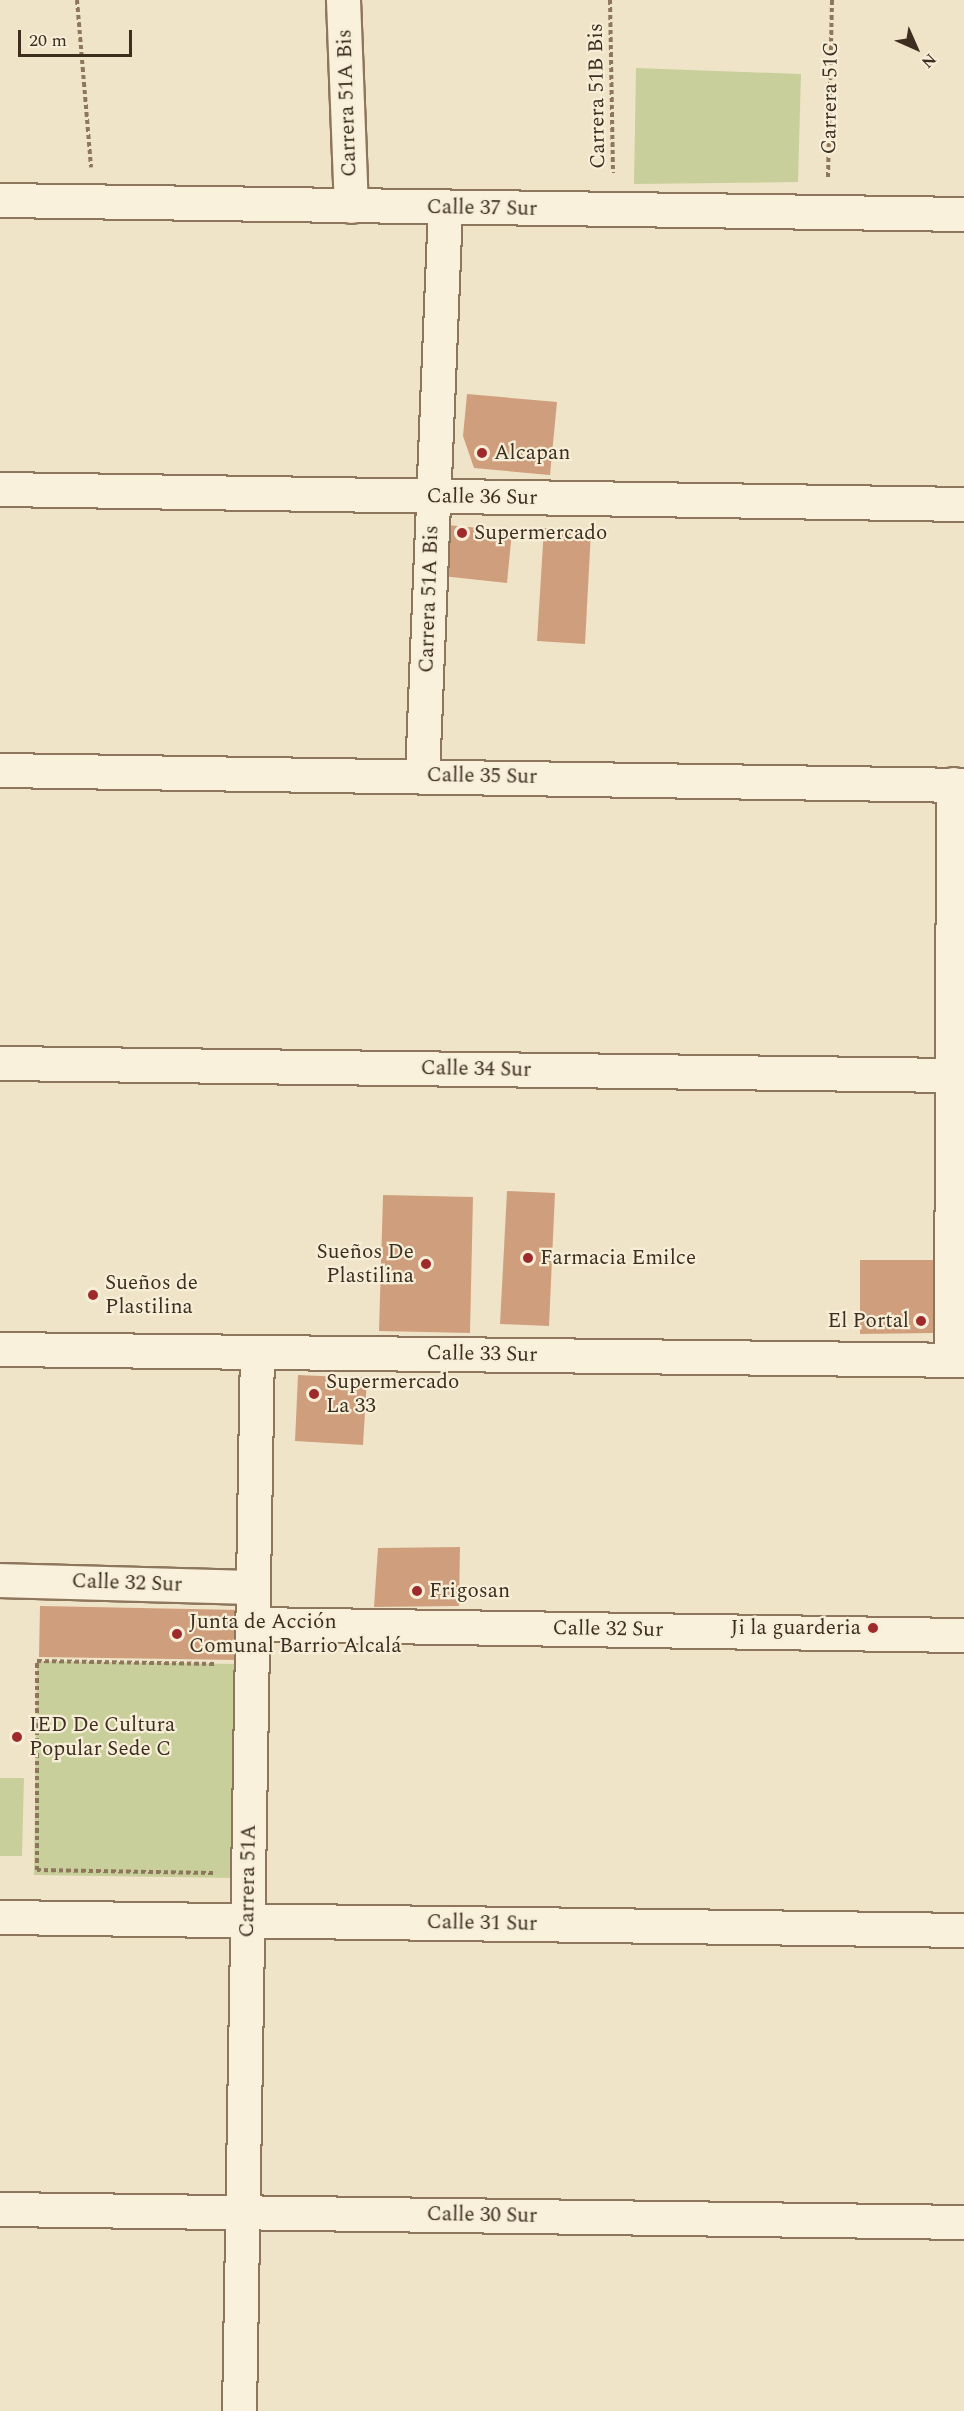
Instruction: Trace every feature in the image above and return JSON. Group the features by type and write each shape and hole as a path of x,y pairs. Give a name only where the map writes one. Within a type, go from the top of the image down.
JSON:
{"street":[{"name":"Carrera 51A Bis","path":"343,0 351,206"},
{"name":"Calle 37 Sur","path":"0,200 964,214"},
{"name":"Carrera 51A Bis","path":"422,776 445,208"},
{"name":"Calle 36 Sur","path":"0,489 964,504"},
{"name":"Calle 35 Sur","path":"0,770 959,784"},
{"path":"958,1360 952,1075 959,784"},
{"name":"Calle 34 Sur","path":"0,1064 952,1075"},
{"name":"Calle 33 Sur","path":"0,1349 958,1360"},
{"name":"Carrera 51A","path":"239,2411 257,1352"},
{"name":"Calle 32 Sur","path":"0,1580 253,1587"},
{"name":"Calle 32 Sur","path":"253,1624 964,1635"},
{"name":"Calle 31 Sur","path":"0,1917 964,1930"},
{"name":"Calle 30 Sur","path":"0,2209 964,2222"}],"path":[{"path":"77,0 92,179"},
{"name":"Carrera 51B Bis","path":"610,0 613,180"},
{"name":"Carrera 51C","path":"828,184 832,0"},
{"path":"213,1862 213,1873 37,1870 37,1661 228,1664"},
{"path":"216,1676 217,1664"}],"green space":[{"path":"636,68 801,74 798,182 634,184"},
{"path":"37,1661 238,1664 234,1878 34,1875"},
{"path":"0,1778 24,1778 22,1856 0,1856"}],"building":[{"path":"467,394 557,402 550,475 474,468 463,436"},
{"path":"447,525 512,531 507,583 442,576"},
{"path":"544,528 591,531 585,644 537,641"},
{"name":"Farmacia Emilce","path":"507,1191 555,1193 549,1326 500,1324"},
{"name":"Sueños De Plastilina","path":"383,1195 473,1197 470,1333 379,1331"},
{"path":"860,1260 934,1260 933,1333 860,1334"},
{"path":"298,1375 367,1378 363,1445 295,1441"},
{"name":"Frigosan","path":"460,1547 459,1606 374,1607 378,1548"},
{"name":"Junta de Acción Comunal Barrio Alcalá","path":"40,1606 240,1610 239,1660 39,1657"}],"place":[{"name":"Alcapan","path":"482,453"},
{"name":"Supermercado","path":"462,533"},
{"name":"Farmacia Emilce","path":"528,1258"},
{"name":"Sueños De Plastilina","path":"426,1264"},
{"name":"Sueños de Plastilina","path":"93,1295"},
{"name":"El Portal","path":"921,1321"},
{"name":"Supermercado La 33","path":"314,1394"},
{"name":"Frigosan","path":"417,1591"},
{"name":"Ji la guarderia","path":"873,1628"},
{"name":"Junta de Acción Comunal Barrio Alcalá","path":"177,1634"},
{"name":"IED De Cultura Popular Sede C","path":"17,1737"}]}
